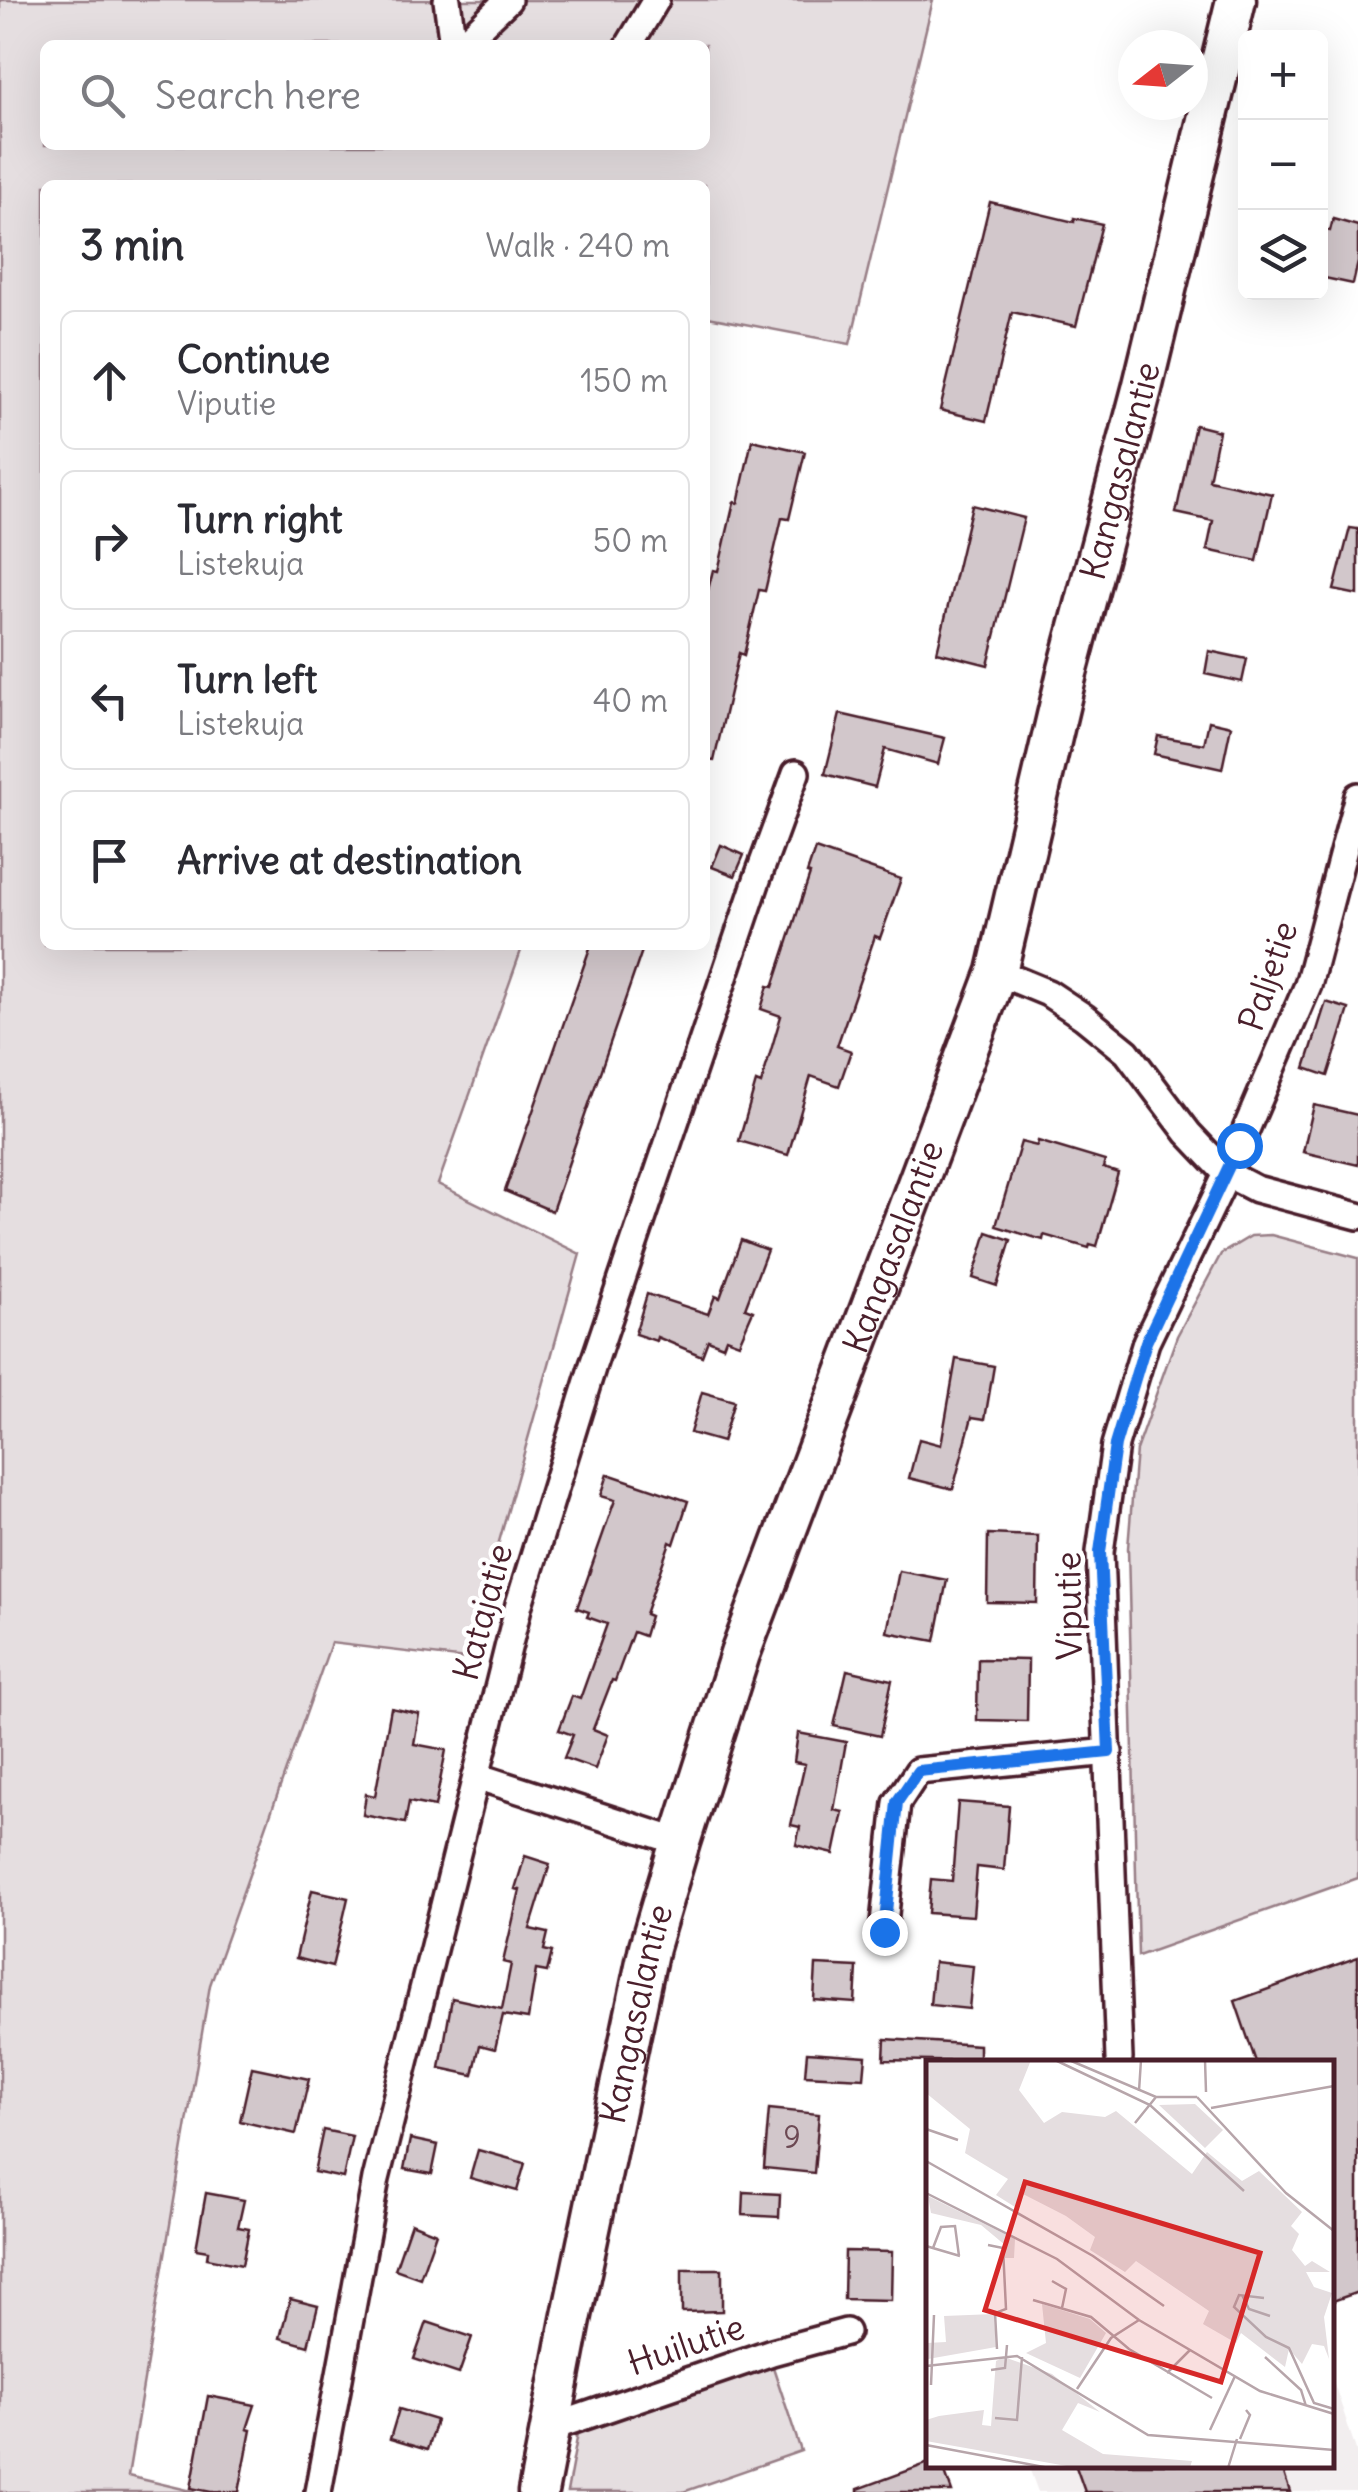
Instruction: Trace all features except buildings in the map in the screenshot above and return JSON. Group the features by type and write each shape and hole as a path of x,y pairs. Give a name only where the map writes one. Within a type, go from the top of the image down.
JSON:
{"main road":[{"name":"Kangasalantie","path":"538,2492 650,1946 740,1654 997,972 1066,673 1142,389 1236,0"}],"street":[{"path":"446,0 452,40"},
{"path":"466,40 508,0"},
{"path":"632,40 656,0"},
{"name":"Katajatie","path":"318,2492 376,2179 519,1604 593,1365 796,773"},
{"name":"Paljetie","path":"1227,1174 1308,985 1358,796"},
{"path":"997,972 1048,993 1127,1052 1188,1133 1227,1174 1256,1189 1358,1216"},
{"name":"Viputie","path":"1119,2059 1100,1552 1115,1445 1146,1342 1227,1174"},
{"path":"884,1932 897,1802 918,1771 1109,1752"},
{"path":"476,1776 680,1842"},
{"name":"Huilutie","path":"550,2428 772,2352 846,2332"}],"shaded area":[{"path":"0,0 933,0 850,344 710,317 710,180 40,180 40,950 521,950 438,1184 580,1254 466,1659 331,1643 210,1985 128,2476 196,2492 0,2492"},
{"path":"1271,1235 1358,1258 1358,1878 1138,1956 1128,1548 1136,1450 1177,1336 1221,1254 1251,1236"},
{"path":"773,2367 801,2451 683,2492 567,2492 581,2417"},
{"path":"1333,2380 1358,2456 1358,2492 1038,2492 1029,2467 1333,2467"}],"route":[{"path":"884,1932 897,1802 918,1771 1109,1752 1100,1552 1115,1445 1146,1342 1239,1145"}]}
